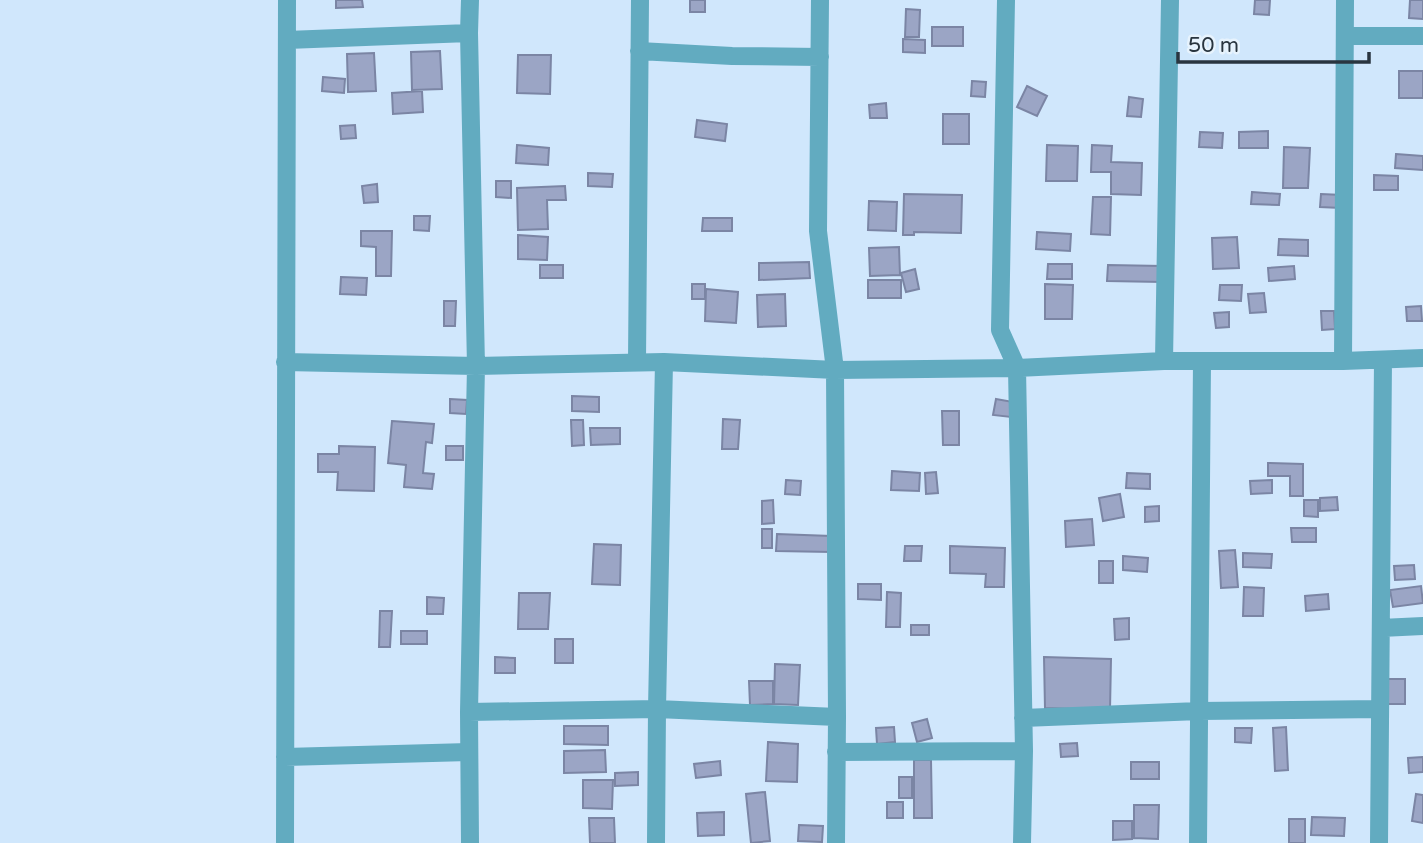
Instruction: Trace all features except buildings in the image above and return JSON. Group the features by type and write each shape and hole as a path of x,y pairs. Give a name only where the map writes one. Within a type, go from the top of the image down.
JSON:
{"street":[{"path":"285,843 287,0"},
{"path":"470,0 476,366 469,712 470,843"},
{"path":"638,362 640,0"},
{"path":"820,0 818,231 835,370 836,843"},
{"path":"1006,0 1000,330 1017,368 1024,751 1022,843"},
{"path":"1164,362 1170,0"},
{"path":"1343,361 1345,0"},
{"path":"286,40 469,33"},
{"path":"1345,36 1423,36"},
{"path":"639,51 820,57"},
{"path":"285,362 476,366 664,362 835,370 1423,358"},
{"path":"1379,843 1383,360"},
{"path":"656,843 664,362"},
{"path":"1198,843 1202,362"},
{"path":"1381,628 1423,626"},
{"path":"469,712 657,709 837,717"},
{"path":"1023,718 1199,711 1380,709"},
{"path":"836,752 1024,751"},
{"path":"285,757 469,752"}]}
